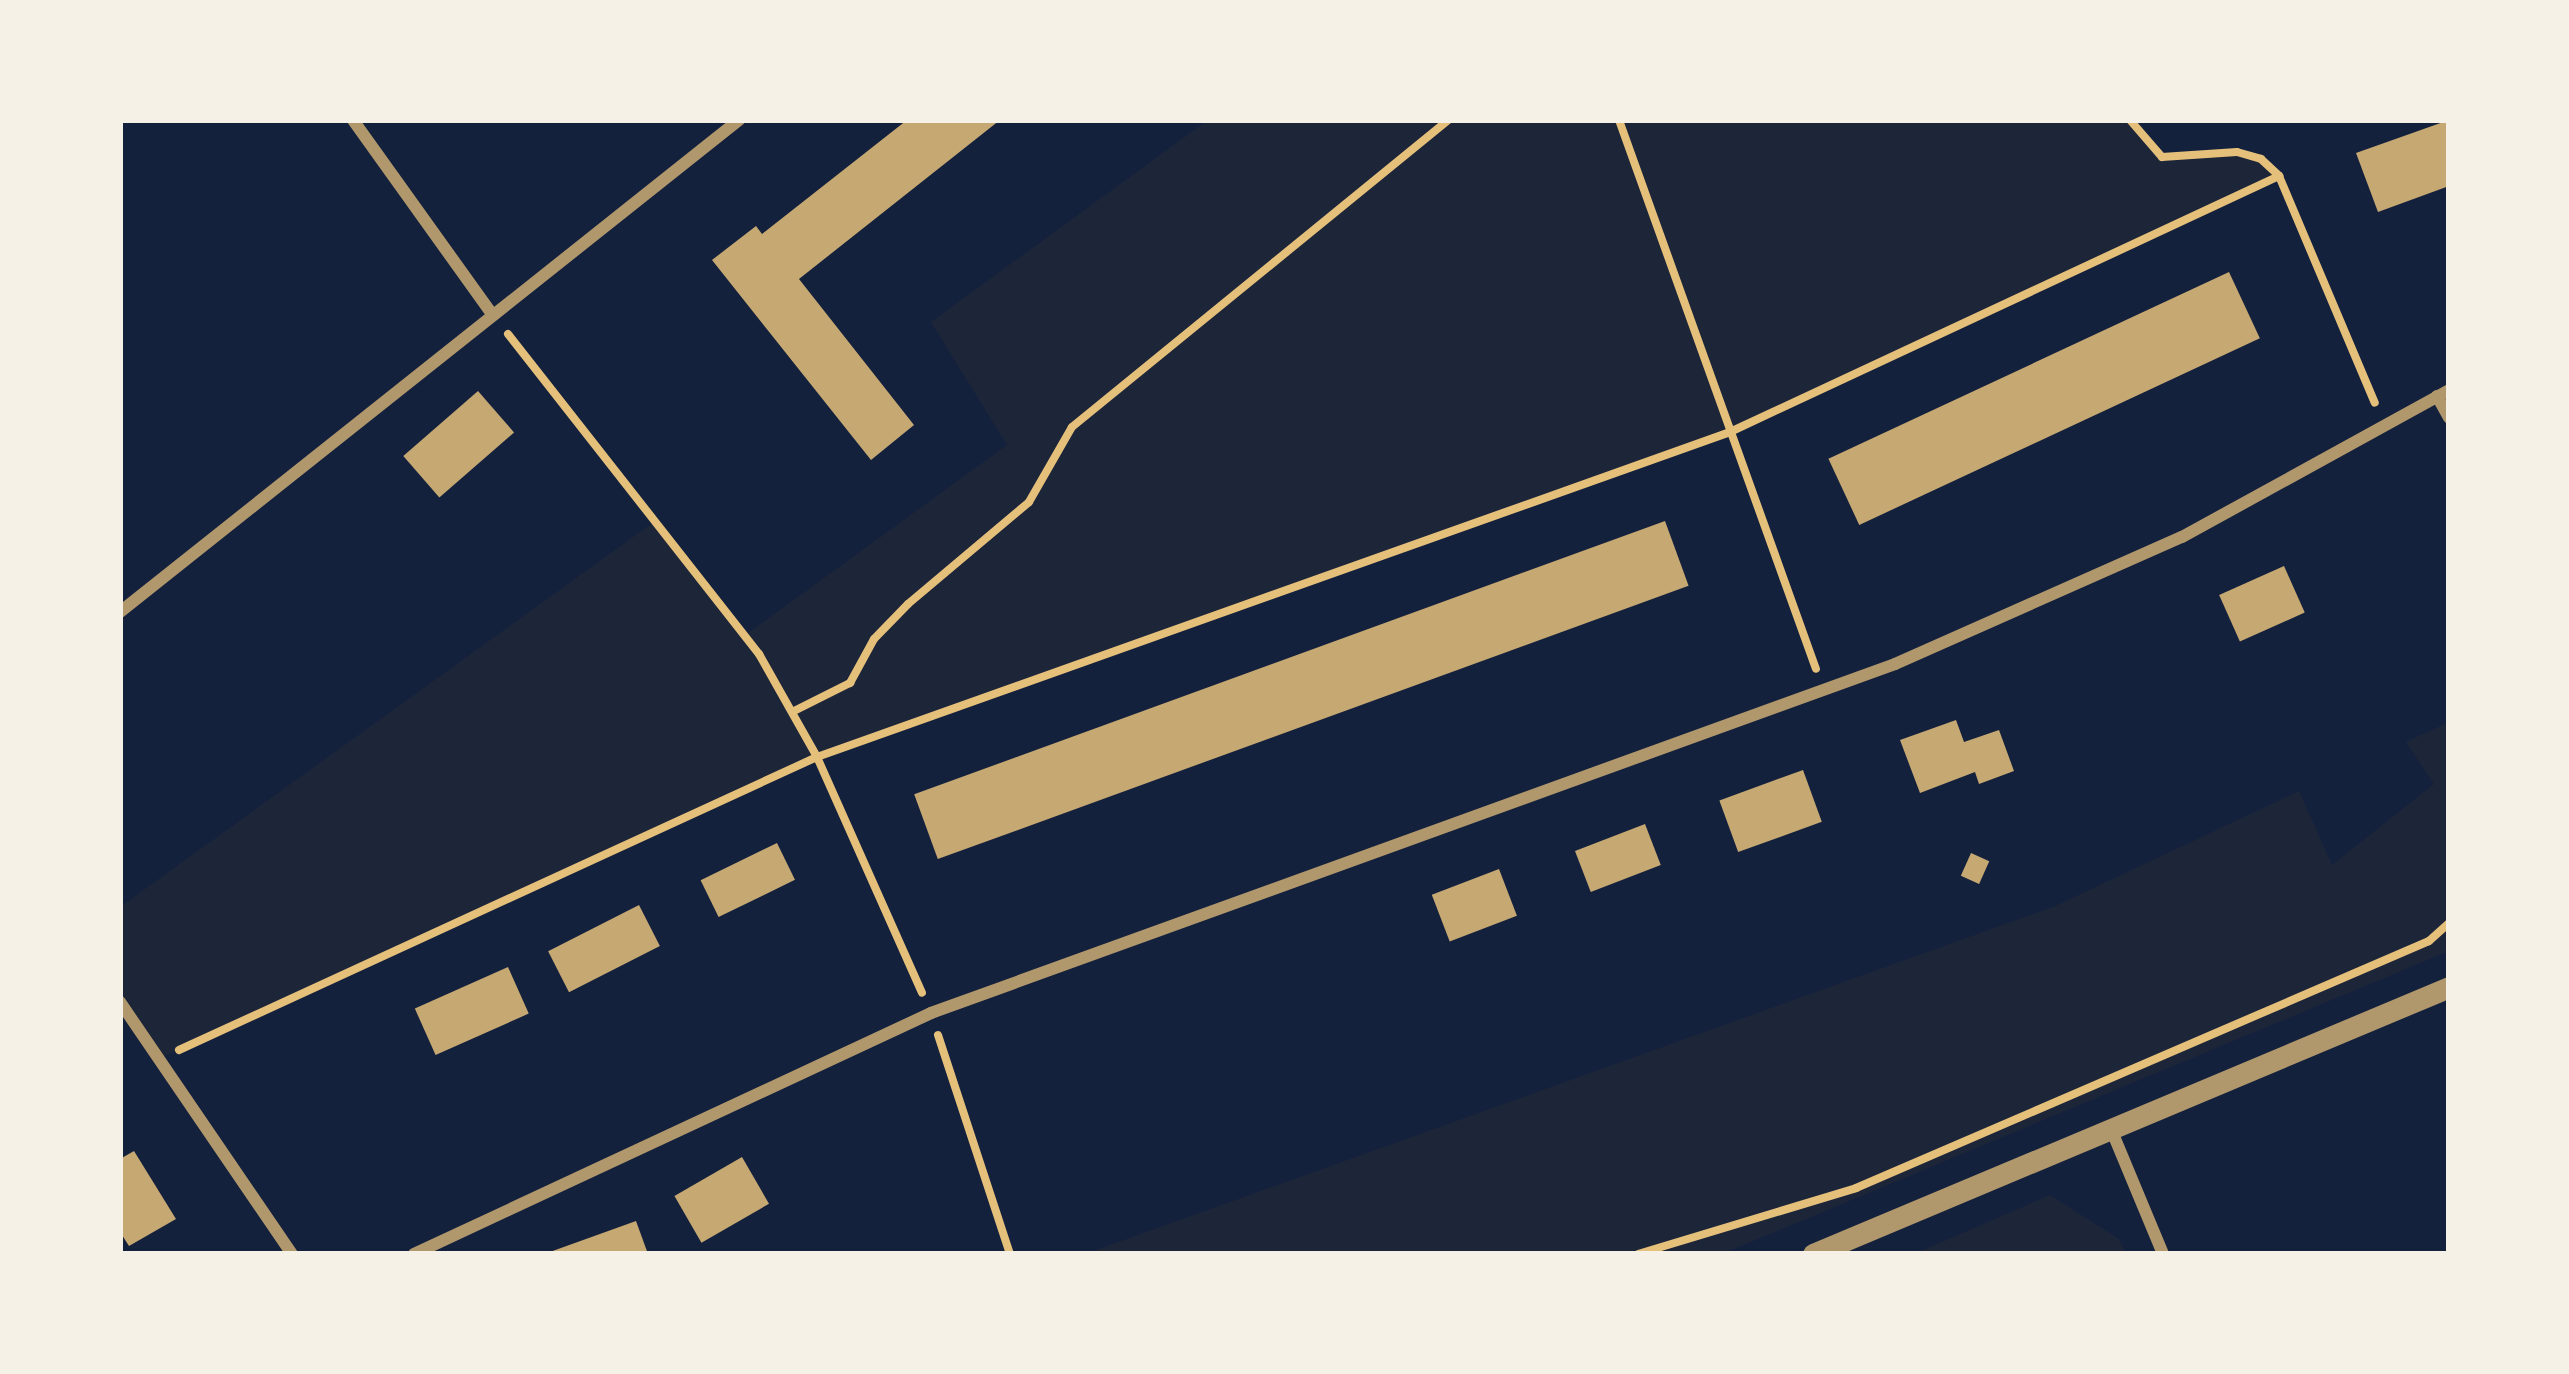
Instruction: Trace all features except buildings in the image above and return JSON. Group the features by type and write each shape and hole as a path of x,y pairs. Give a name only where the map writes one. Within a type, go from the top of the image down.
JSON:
{"street":[{"path":"352,120 492,314"},
{"path":"120,612 739,120"},
{"path":"414,1254 931,1013 1894,664 2182,537 2381,422 2443,393 2449,418"},
{"path":"1813,1254 2449,987"},
{"path":"120,1002 292,1254"},
{"path":"2111,1129 2163,1254"}],"path":[{"path":"794,711 850,683 874,639 908,604 1029,502 1072,427 1448,120"},
{"path":"1619,120 1823,687"},
{"path":"2130,120 2162,157 2237,152 2261,159 2278,176 2381,422"},
{"path":"161,1058 817,757 1730,431 2278,176"},
{"path":"492,314 658,519 794,711 931,1013 1010,1254"},
{"path":"1638,1254 1856,1188 2428,941 2449,923"}],"shaded area":[{"path":"1208,120 2130,120 2162,157 2237,152 2261,159 2279,176 1730,432 817,757 161,1058 120,1002 120,907 658,519 744,636 1007,445 931,322"},
{"path":"2449,722 2449,951 1722,1254 1085,1254 2053,907 2299,791 2332,865 2434,784 2406,742"},
{"path":"2050,1195 2119,1239 2126,1254 1914,1254"}]}
